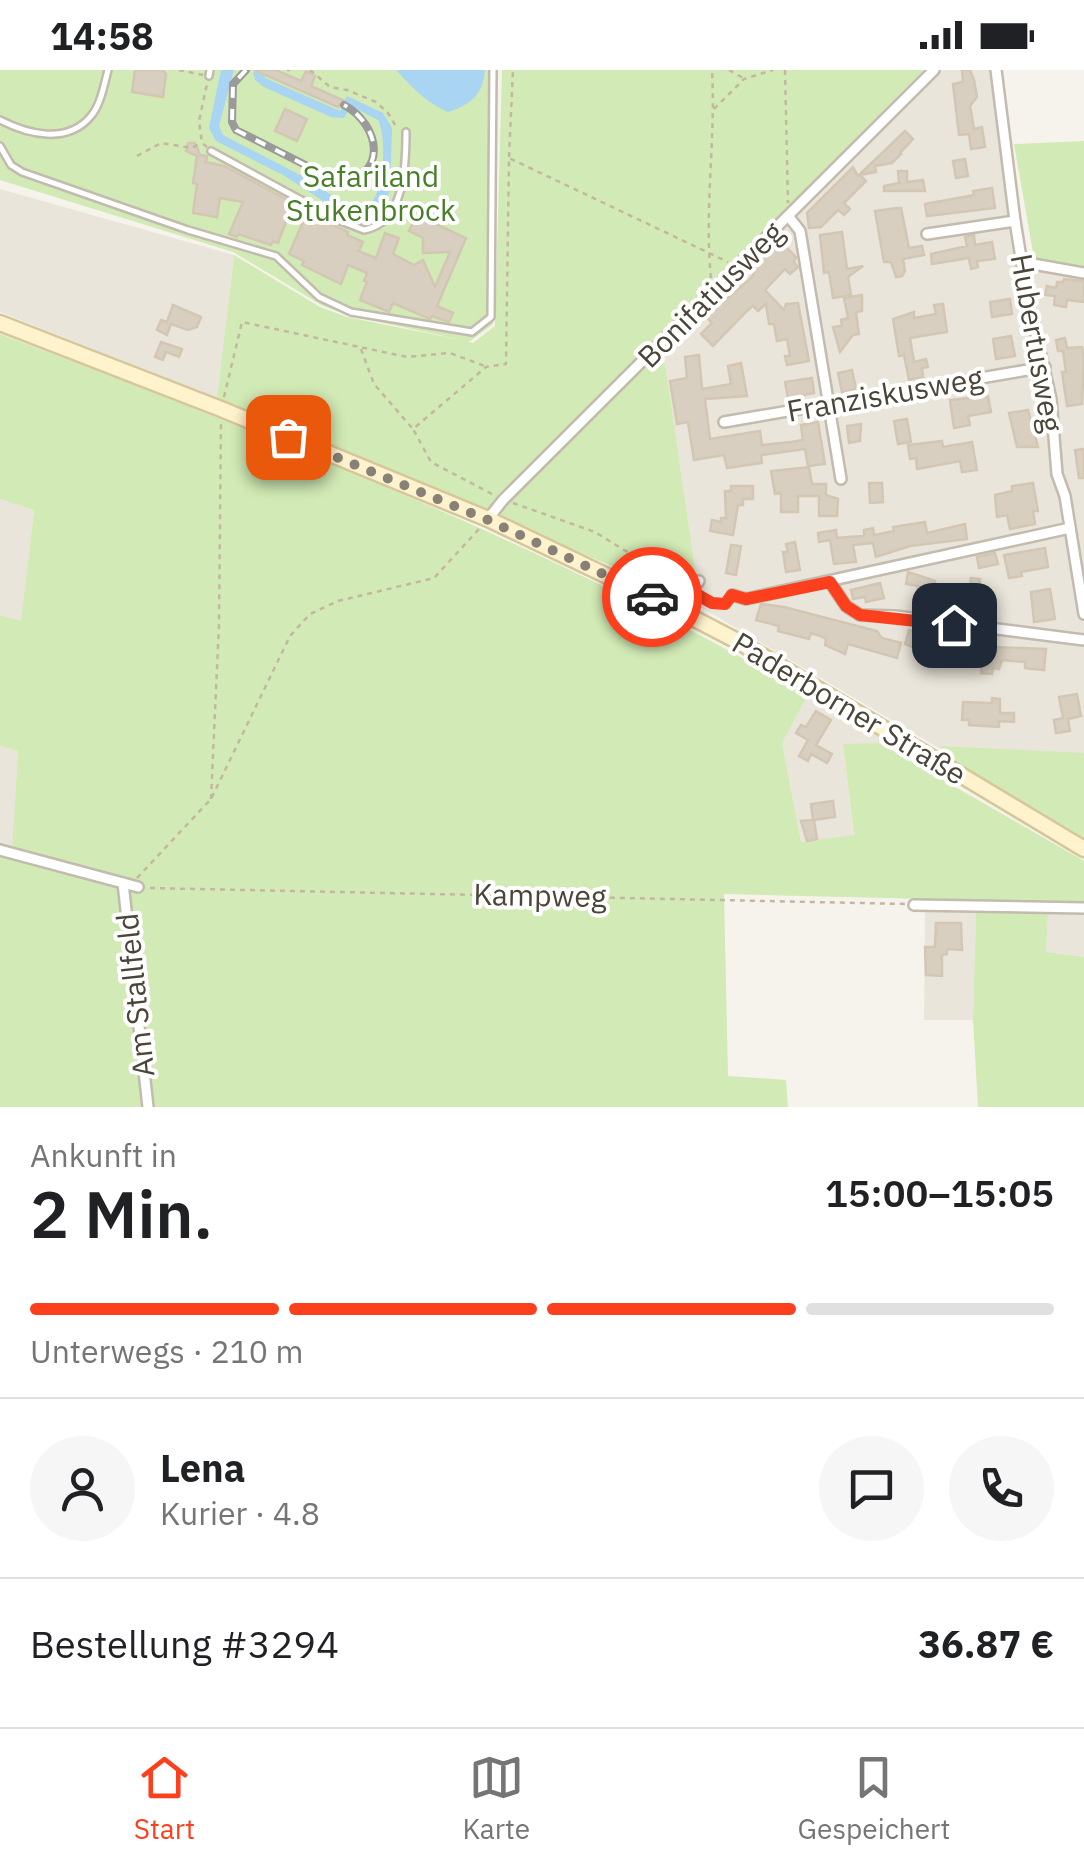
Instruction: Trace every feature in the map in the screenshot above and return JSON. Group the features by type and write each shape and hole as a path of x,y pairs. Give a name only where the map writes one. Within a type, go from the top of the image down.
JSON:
{"main road":[{"name":"Paderborner Straße","path":"0,323 488,520 676,609 740,643 1084,849"}],"street":[{"name":"Bonifatiusweg","path":"488,520 934,70"},
{"name":"Hubertusweg","path":"996,70 1022,268 1051,399 1057,474 1084,614"},
{"path":"788,217 800,231 841,479"},
{"path":"927,234 1015,221"},
{"path":"1022,268 1032,264 1084,273"},
{"name":"Franziskusweg","path":"724,422 1044,367"},
{"path":"732,595 746,599 1070,528"},
{"path":"676,609 699,581"},
{"path":"830,582 846,606 860,615 1084,640"},
{"path":"0,850 138,887"},
{"name":"Am Stallfeld","path":"123,883 148,1107"},
{"path":"914,905 1084,908"}],"lane":[{"path":"0,120 39,134 76,128 91,116 108,70"},
{"path":"0,146 11,165 22,172 276,256 333,306 472,332 491,317 493,70"},
{"path":"211,151 338,220 364,230 384,221 396,201 406,155 406,132"},
{"path":"691,591 712,603 725,604 732,595"}],"path":[{"path":"179,70 209,73 199,122 202,143 211,151"},
{"path":"310,70 330,87 376,102 388,113 399,133 406,132"},
{"path":"211,800 220,624 221,409 242,322 406,357 450,353 486,366 506,364 513,70"},
{"path":"712,70 708,253 712,292"},
{"path":"729,70 744,79"},
{"path":"714,109 744,79 773,70"},
{"path":"784,70 788,217"},
{"path":"137,156 161,143 192,148 202,143"},
{"path":"192,148 192,154"},
{"path":"509,158 739,267"},
{"path":"360,348 374,384 413,429 431,462 504,500 594,532 691,591"},
{"path":"413,429 486,366"},
{"path":"123,883 136,880 211,800 290,636 310,614 338,602 434,578 488,520"},
{"name":"Kampweg","path":"138,887 914,905"}],"shaded area":[{"path":"940,70 990,70 1019,272 1042,270 1084,277 1084,834 682,596 696,575 663,350"},
{"path":"0,189 234,255 217,398 0,312"},
{"path":"0,499 34,510 21,622 0,615"},
{"path":"808,695 882,738 879,743 843,745 854,836 801,842 782,743"},
{"path":"0,746 18,751 12,849 0,846"},
{"path":"925,912 976,912 973,1020 924,1020"},
{"path":"1048,913 1084,915 1084,957 1046,952"}],"green space":[{"name":"Safariland Stukenbrock","path":"0,70 496,70 493,324 469,342 473,343 495,326 502,70 924,70 641,358 665,363 696,575 682,596 217,398 234,255 320,307 347,317 466,341 348,315 323,306 233,252 0,180"},
{"path":"1084,141 1084,267 1034,258 1014,144"},
{"path":"0,334 207,413 513,543 711,641 808,695 782,743 801,842 854,835 843,744 879,743 1084,861 1084,903 724,894 728,1076 786,1080 788,1107 0,1107 0,846 12,848 18,751 0,746 0,615 21,621 34,510 0,499"},
{"path":"941,746 1084,753 1084,839 940,753"},
{"path":"976,912 1048,913 1046,952 1084,957 1084,1107 978,1107 973,1020"}],"water":[{"path":"221,70 234,70 219,126 223,135 300,175 309,175 350,207 372,202 376,195 383,150 378,120 351,106 344,118 331,117 264,87 255,80 253,72 264,73 265,78 340,111 347,96 383,113 392,128 390,190 386,200 371,215 343,214 283,175 216,141 209,128"},
{"path":"396,70 485,70 474,98 448,112 426,99"}],"building":[{"path":"135,70 163,70 163,97 132,92"},
{"path":"254,70 276,70 301,81 306,71 315,76 311,86 345,101 338,107"},
{"path":"962,70 970,70 974,80 977,97 970,106 974,129 982,127 985,147 971,149 969,134 959,135 953,84 963,82"},
{"path":"285,109 307,119 297,141 275,131"},
{"path":"905,131 913,139 892,163 875,166 876,172 860,175 866,181 844,203 850,209 844,215 838,210 821,227 809,228 807,213 853,167 858,176"},
{"path":"188,143 195,143 200,155 207,156 206,162 224,166 293,203 278,243 273,241 271,245 229,234 243,202 220,198 217,217 193,213 197,156 186,151"},
{"path":"965,159 968,176 956,178 953,161"},
{"path":"898,171 907,171 907,182 923,180 925,191 884,191 884,186 899,183"},
{"path":"992,188 995,208 927,216 925,204"},
{"path":"901,208 909,248 922,246 924,255 903,259 905,271 896,277 891,262 884,262 875,211"},
{"path":"307,213 348,232 347,235 363,242 359,251 376,258 385,233 399,238 393,254 414,265 423,260 435,287 450,252 423,253 423,238 409,231 417,215 466,238 437,306 453,313 449,322 432,316 430,319 393,303 389,312 360,300 367,273 348,265 341,284 302,265 304,261 289,254"},
{"path":"842,232 847,269 863,266 848,277 851,295 833,298 829,272 824,273 820,235"},
{"path":"974,235 975,245 992,242 995,259 977,261 978,267 971,269 969,258 932,264 931,254 967,246 965,237"},
{"path":"781,242 796,257 798,267 790,274 785,269 765,290 784,310 786,304 798,303 809,361 787,365 787,339 777,341 766,304 758,311 753,306 713,346 701,334 712,323 706,317 752,277 756,266 753,262 764,251 769,255"},
{"path":"1084,281 1084,302 1067,300 1066,307 1054,305 1055,296 1045,295 1047,286 1056,288 1057,282"},
{"path":"862,295 862,311 856,312 859,334 853,335 840,352 833,327 842,326 841,320 848,318 844,298"},
{"path":"1010,299 1012,314 992,317 990,302"},
{"path":"943,304 947,332 910,338 914,362 926,359 928,367 922,368 923,377 909,380 904,355 899,356 893,319 914,312 914,318 936,314 934,305"},
{"path":"173,305 201,317 197,327 188,330 171,324 167,335 157,330 161,320 167,322"},
{"path":"1011,336 1015,356 996,359 993,339"},
{"path":"1065,338 1067,348 1082,347 1082,404 1067,406 1063,351 1058,351 1056,340"},
{"path":"161,342 182,349 179,357 166,352 163,360 155,357"},
{"path":"699,355 702,389 731,384 728,366 741,363 747,396 705,399 710,439 760,431 762,445 791,442 803,440 801,425 818,422 825,464 808,466 805,449 761,455 762,463 727,468 724,455 694,460 688,422 677,424 670,381 687,378 685,357"},
{"path":"852,370 856,389 842,392 838,373"},
{"path":"812,378 814,393 788,398 785,382"},
{"path":"988,396 991,412 968,416 970,425 954,428 950,400"},
{"path":"1028,410 1038,447 1017,447 1009,413"},
{"path":"907,419 911,442 898,444 894,421"},
{"path":"861,424 860,441 849,443 847,426"},
{"path":"942,441 943,447 972,442 977,470 962,472 960,461 917,469 916,458 910,459 908,445"},
{"path":"1084,449 1084,478 1079,478 1075,450"},
{"path":"809,467 812,484 826,484 826,495 838,499 837,516 819,516 819,496 798,496 798,512 781,512 781,493 775,494 771,471"},
{"path":"869,483 882,483 883,502 870,503"},
{"path":"1033,483 1038,511 1033,511 1035,524 1010,529 1007,515 997,517 995,495 1012,491 1012,486"},
{"path":"731,486 753,486 753,499 743,499 743,505 738,505 733,535 710,531 712,520 721,522 721,518 726,518 725,491 731,491"},
{"path":"925,522 927,533 965,524 967,539 910,546 876,557 873,543 853,545 856,562 834,564 830,540 819,542 818,533 836,530 837,538 864,536 864,530 873,528 874,535 894,531 893,527"},
{"path":"795,542 800,570 786,572 783,552 788,552 786,544"},
{"path":"731,545 741,546 736,575 726,573"},
{"path":"1045,548 1048,567 1009,578 1004,555"},
{"path":"995,553 998,564 979,568 977,557"},
{"path":"908,572 935,581 934,603 916,599 918,586 906,584"},
{"path":"971,578 980,579 976,614 964,612 963,597 955,596 956,587 970,588"},
{"path":"880,583 884,598 866,602 865,597 853,599 851,590"},
{"path":"1050,589 1055,619 1034,622 1031,592"},
{"path":"761,604 877,631 882,638 901,643 897,658 848,644 845,654 825,645 826,639 820,636 811,633 809,639 778,631 779,626 756,620"},
{"path":"909,630 946,640 948,635 964,639 963,643 1046,649 1044,670 1025,668 1025,662 1002,660 992,674 981,673 982,664 927,653 905,644"},
{"path":"1077,694 1081,716 1068,719 1070,731 1056,733 1054,720 1063,718 1059,697"},
{"path":"992,698 1000,699 1000,713 1014,713 1014,722 999,721 999,727 969,725 969,720 962,720 963,702 992,703"},
{"path":"816,711 831,720 816,745 832,754 827,763 811,754 808,761 799,756 808,740 796,733 801,725 806,727"},
{"path":"833,801 835,817 813,820 811,804"},
{"path":"814,820 817,839 807,841 801,821"},
{"path":"936,923 961,923 962,950 947,949 947,954 942,955 942,976 926,975 925,947 935,947"}],"railway":[{"path":"246,70 233,84 232,122 236,130 337,181 365,171 374,150 366,125 344,105"}],"way so far":[{"path":"288,437 488,520 652,597"}],"route":[{"path":"652,597 676,609 691,591 712,603 725,604 732,595 746,599 830,582 846,606 860,615 954,625"}]}
